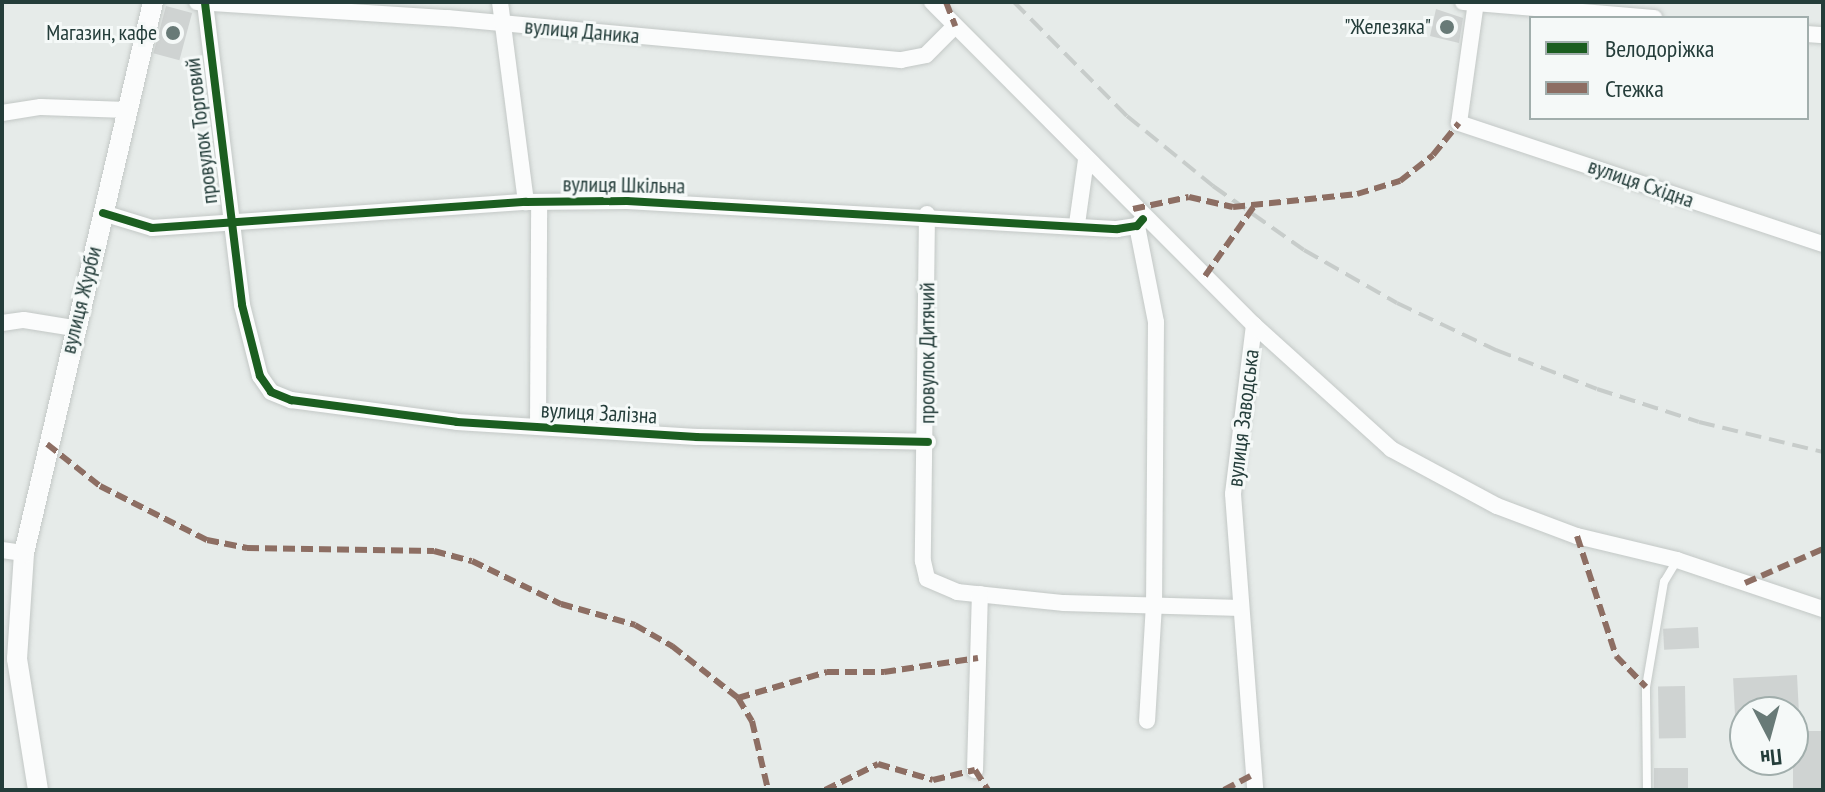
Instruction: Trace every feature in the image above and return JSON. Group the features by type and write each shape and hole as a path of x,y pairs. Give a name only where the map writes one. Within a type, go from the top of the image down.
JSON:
{"street":[{"name":"вулиця Журби","path":"38,790 17,659 24,553 74,328 153,2"},
{"path":"500,2 499,23 532,202 538,427"},
{"name":"вулиця Заводська","path":"932,2 1086,160 1140,223 1254,325 1253,362 1233,482 1255,790"},
{"name":"вулиця Даника","path":"201,3 499,23 901,60 926,55 955,26"},
{"name":"провулок Торговий","path":"201,3 248,334 260,376 271,392"},
{"path":"1472,3 1630,16"},
{"name":"вулиця Східна","path":"1472,3 1459,123 1823,244"},
{"path":"2,113 41,107 127,110"},
{"path":"1077,224 1086,160"},
{"name":"вулиця Шкільна","path":"103,213 141,228 532,202 927,214 1077,224 1140,223"},
{"name":"провулок Дитячий","path":"927,214 928,442 924,569 927,579 944,589 980,594"},
{"path":"1140,223 1156,322 1154,604 1147,721"},
{"path":"2,323 24,320 74,328"},
{"path":"1254,325 1391,449 1497,506 1577,536 1677,560 1823,609"},
{"name":"вулиця Залізна","path":"271,392 291,400 457,422 928,442"},
{"path":"2,550 24,553"},
{"path":"975,770 980,594 1241,608"}],"lane":[{"path":"1647,790 1646,687 1664,582 1677,560"}],"building":[{"name":"Магазин, кафе","path":"166,6 192,13 179,60 153,53"},
{"name":"\"Железяка\"","path":"1436,9 1463,18 1459,43 1430,36"},
{"path":"1698,627 1699,648 1664,650 1663,629"},
{"path":"1797,675 1798,696 1734,696 1733,678"},
{"path":"1658,686 1685,686 1686,738 1659,738"},
{"path":"1809,731 1823,731 1823,790 1793,790 1793,776 1809,776"},
{"path":"1654,768 1688,768 1688,790 1654,790"}],"railway":[{"path":"1014,2 1127,116 1213,186 1304,250 1397,303 1496,350 1597,389 1699,422 1823,452"}],"marked path":[{"path":"946,2 955,26"},
{"path":"1133,209 1189,197 1233,207 1357,194 1400,181 1433,155 1459,123"},
{"path":"1205,276 1257,202"},
{"path":"47,444 100,486 207,540 247,548 434,551 472,561 561,604 635,625 672,646 738,698 752,721 768,790"},
{"path":"1577,536 1616,656 1646,687"},
{"path":"1745,583 1823,549"},
{"path":"738,698 827,672 884,672 978,658"},
{"path":"825,790 878,764 933,780 975,770 988,790"},
{"path":"1224,790 1254,774"}],"cycle path":[{"path":"205,3 242,305 260,376 271,392 291,400 457,422 697,437 928,442"},
{"path":"103,213 152,228 526,202 627,201 1117,229 1137,226 1143,219"}],"place":[{"name":"\"Железяка\"","path":"1447,27"},
{"name":"Магазин, кафе","path":"173,33"}]}
